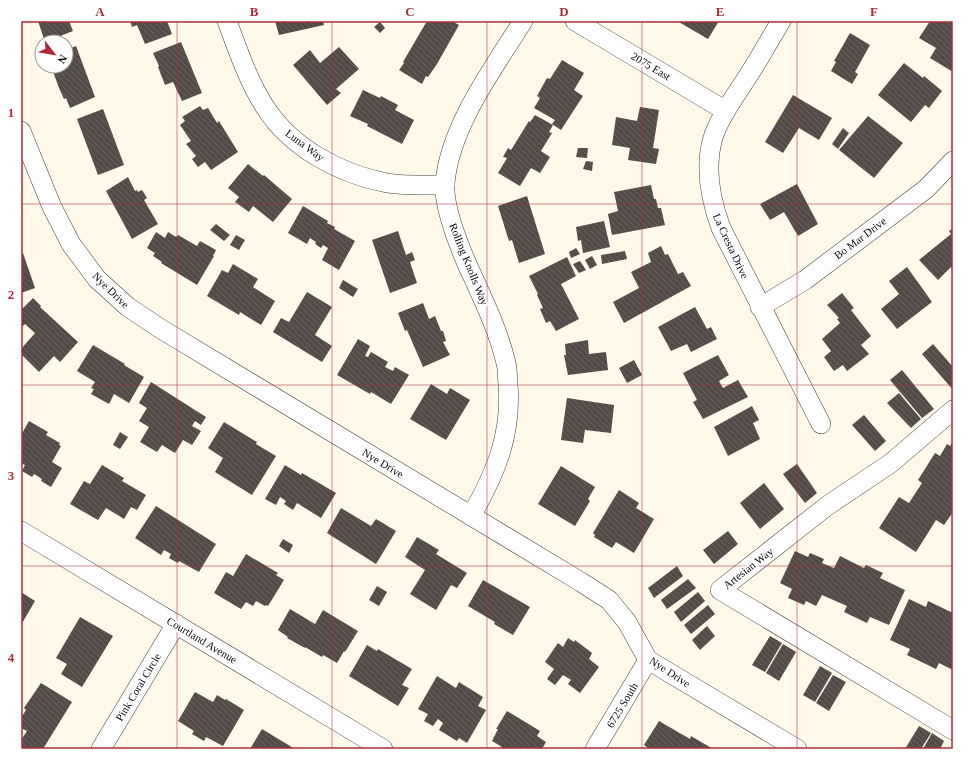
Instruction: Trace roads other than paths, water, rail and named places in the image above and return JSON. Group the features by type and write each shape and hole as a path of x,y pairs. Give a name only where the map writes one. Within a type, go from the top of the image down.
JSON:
{"street":[{"name":"Luna Way","path":"227,21 249,79 266,108 288,135 316,157 350,173 387,183 445,185"},
{"name":"Rolling Knolls Way","path":"471,516 486,491 495,470 505,436 509,400 507,364 496,331 462,253 448,209 445,185 449,158 458,132 470,106 523,21"},
{"name":"2075 East","path":"576,21 726,111"},
{"name":"La Cresta Drive","path":"782,21 726,111 712,140 709,163 710,184 714,209 721,228 821,424"},
{"name":"Nye Drive","path":"21,130 28,170 52,207 71,244 97,279 128,307 161,329 609,600 627,622 648,660 797,749"},
{"name":"Bo Mar Drive","path":"760,307 805,280 823,267 926,188 953,161"},
{"name":"Artesian Way","path":"953,410 891,463 827,506 720,590 953,730"},
{"name":"Courtland Avenue","path":"21,531 383,749"},
{"name":"Pink Coral Circle","path":"101,749 176,624"},
{"name":"6725 South","path":"595,749 648,660"}]}
